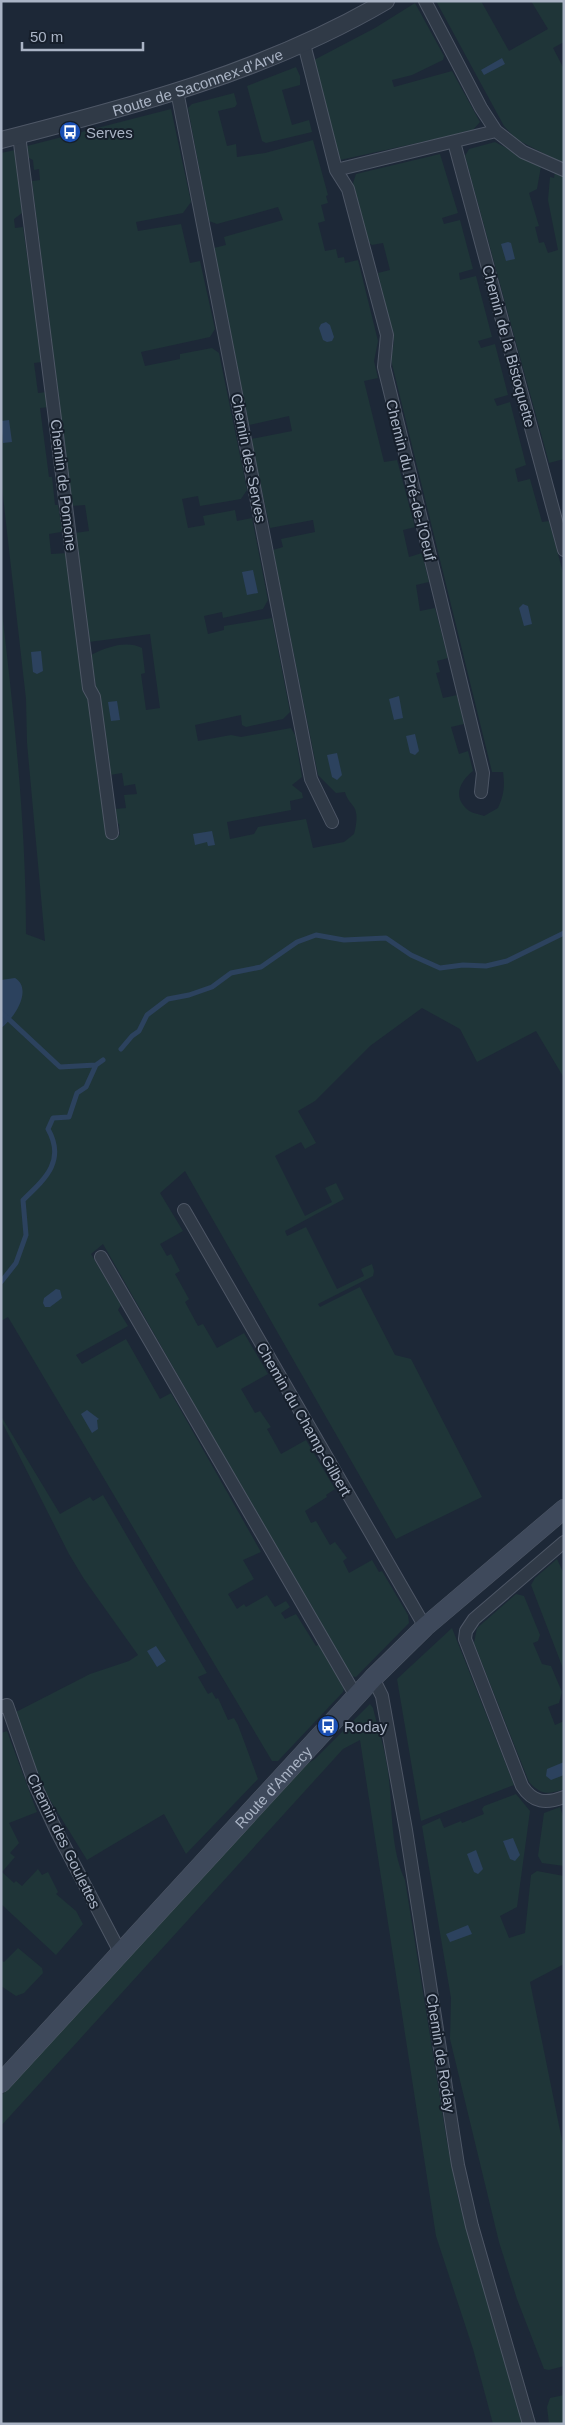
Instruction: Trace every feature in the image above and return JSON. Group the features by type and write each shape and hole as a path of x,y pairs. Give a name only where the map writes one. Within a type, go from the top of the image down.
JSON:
{"main road":[{"name":"Route d'Annecy","path":"1,2083 372,1678 425,1627 564,1509"}],"street":[{"path":"425,1 481,108 496,131 523,152 564,170"},
{"name":"Route de Saconnex-d'Arve","path":"1,140 233,74 304,44 377,3"},
{"name":"Chemin du Pré-de-l'Oeuf","path":"304,44 336,170 348,189 387,335 384,367 483,773 481,792"},
{"name":"Chemin des Serves","path":"177,91 311,779 332,822"},
{"path":"336,170 496,131"},
{"name":"Chemin de Pomone","path":"19,135 89,688 94,697 112,833"},
{"name":"Chemin de la Bistoquette","path":"454,142 564,550"},
{"name":"Chemin du Champ-Gilbert","path":"184,1210 425,1627"},
{"path":"101,1257 356,1696"},
{"path":"564,1542 474,1619 466,1632 465,1640 522,1786 527,1794 541,1802 553,1802 564,1797"},
{"name":"Chemin de Roday","path":"372,1678 382,1696 406,1830 458,2165 472,2226 529,2424"},
{"name":"Chemin des Goulettes","path":"1,1707 7,1705 35,1785 56,1832 120,1952"}],"green space":[{"path":"436,1 481,1 509,51 548,29 531,1 564,1 564,42 553,48 564,69 564,164 516,139 504,126"},
{"path":"415,3 444,56 443,60 412,75 392,80 394,87 452,71 480,122 472,131 340,160 314,60 375,28"},
{"path":"296,67 300,76 300,85 282,90 292,125 309,120 312,132 266,143 262,141 247,86"},
{"path":"234,93 237,104 235,107 218,111 227,146 236,144 237,157 265,153 313,140 328,195 326,196 328,203 321,205 325,221 318,223 325,251 336,249 338,258 344,257 345,263 358,260 378,341 374,361 378,378 364,381 384,462 397,460 415,527 403,530 409,557 422,553 429,582 416,585 420,611 435,608 448,658 437,661 440,672 436,673 443,698 457,695 464,724 451,727 459,754 468,751 473,771 461,784 459,795 463,805 471,812 484,816 498,808 504,790 503,772 492,772 391,360 394,342 378,273 390,270 383,243 372,245 369,243 353,183 356,174 440,154 458,213 442,218 444,224 460,220 473,269 459,273 460,280 476,276 492,337 478,341 481,348 495,344 508,395 494,399 497,406 510,402 526,465 515,469 518,482 530,479 542,522 549,521 564,576 564,1078 536,1031 477,1062 460,1029 422,1008 370,1046 315,1101 298,1111 316,1143 305,1149 301,1142 275,1156 305,1216 332,1202 325,1188 336,1183 344,1199 285,1231 287,1236 306,1227 337,1289 364,1276 361,1269 372,1264 373,1276 318,1304 320,1307 360,1287 395,1355 411,1359 482,1497 396,1539 185,1171 160,1193 183,1231 160,1244 167,1256 171,1254 180,1271 175,1274 189,1299 185,1302 198,1326 203,1324 217,1348 244,1333 268,1374 241,1389 255,1413 260,1411 271,1427 267,1429 281,1454 306,1440 335,1489 326,1495 327,1497 305,1511 311,1523 316,1521 330,1545 335,1542 347,1558 343,1561 349,1573 372,1560 379,1572 382,1571 408,1615 409,1623 356,1677 349,1676 103,1244 91,1254 121,1305 118,1310 128,1326 76,1355 82,1364 126,1339 160,1399 171,1393 261,1552 243,1560 254,1579 228,1594 237,1609 244,1604 246,1607 267,1595 275,1607 286,1601 290,1607 281,1613 285,1619 296,1614 316,1646 319,1644 344,1688 343,1692 278,1761 272,1761 8,1317 1,1321 1,604 22,810 26,934 45,941 27,743 26,699 1,479 1,153 15,150 22,213 14,219 15,228 23,227 42,362 34,363 38,393 47,392 49,407 40,408 49,477 52,477 55,505 58,505 62,530 61,532 49,534 51,554 67,553 83,692 91,698 99,771 97,774 107,837 120,835 119,824 113,820 115,809 126,808 124,795 137,794 135,784 124,786 122,773 110,775 91,655 103,649 123,645 142,648 145,673 141,674 146,710 160,708 150,634 89,642 75,533 89,531 85,505 72,506 32,181 40,180 39,169 34,170 33,160 29,158 27,146 171,109 191,202 183,213 136,222 138,231 181,224 190,263 200,261 215,329 210,337 141,352 145,366 180,359 180,354 212,348 219,353 247,490 241,499 200,506 198,496 182,499 188,528 205,525 203,516 235,510 237,521 252,518 268,600 263,609 223,618 222,612 204,616 208,634 224,630 224,626 272,618 290,712 283,719 246,727 242,725 241,715 195,725 198,741 231,735 241,737 291,728 295,735 302,777 292,785 302,793 303,798 290,801 291,810 227,822 230,839 254,834 258,827 306,819 313,848 344,842 354,834 357,818 356,812 345,792 336,793 318,775 273,550 283,547 281,539 315,532 313,520 270,528 251,439 292,431 289,416 249,425 214,248 226,245 224,237 283,220 278,207 217,224 209,221 188,108 192,104"},
{"path":"495,142 541,166 537,189 529,193 539,226 535,227 539,243 544,242 548,253 558,250 548,200 550,177 554,178 555,172 564,175 564,459 549,463 465,156 469,149"},
{"path":"1,1416 60,1514 90,1497 93,1501 103,1495 207,1673 198,1677 208,1694 212,1692 216,1699 218,1698 228,1720 234,1718 238,1725 258,1779 186,1854 164,1814 87,1860 47,1795 14,1713 90,1674 129,1661 138,1655 84,1579 69,1554 1,1420"},
{"path":"557,1559 564,1574 564,1671 531,1585 535,1578"},
{"path":"516,1594 524,1596 540,1635 538,1641 533,1643 542,1664 551,1666 562,1692 559,1703 548,1707 555,1725 564,1721 564,1789 549,1793 541,1792 529,1782 474,1643 477,1628"},
{"path":"452,1628 514,1785 421,1821 397,1679"},
{"path":"370,1704 373,1708 386,1760 396,1851 405,1880 447,2142 458,2198 523,2424 493,2424 473,2349 436,2236 360,1740 343,1749 1,2126 1,2096 302,1767 315,1759"},
{"path":"7,1731 37,1812 9,1823 19,1843 10,1853 15,1857 2,1872 14,1883 16,1881 22,1886 38,1869 42,1875 48,1872 58,1892 56,1894 76,1911 83,1924 56,1955 1,1904 1,1733"},
{"path":"516,1794 530,1811 517,1907 500,1916 509,1938 525,1933 531,1875 537,1871 564,1876 564,1964 530,1982 564,2150 564,2366 549,2370 544,2369 517,2299 499,2242 450,2039 451,1998 422,1826 440,1818 444,1828 461,1821 462,1823 484,1814 482,1809 484,1806"},
{"path":"560,1807 564,1819 564,1866 542,1863 538,1856 544,1813"},
{"path":"18,1948 42,1968 43,1973 24,1993 16,1996 1,1986 1,1960 4,1962"},
{"path":"564,2395 564,2424 549,2424 547,2407 550,2398"}],"water":[{"path":"502,58 505,64 484,75 481,70"},
{"path":"511,243 515,259 506,261 501,244"},
{"path":"326,322 330,325 334,337 332,341 327,342 323,340 319,328 321,324"},
{"path":"9,420 12,442 3,443 1,421"},
{"path":"253,570 258,593 247,595 242,572"},
{"path":"523,604 528,606 532,624 524,626 519,608"},
{"path":"41,651 43,671 37,674 33,672 31,652"},
{"path":"399,696 403,718 394,720 389,699"},
{"path":"117,701 120,720 111,721 108,702"},
{"path":"415,734 419,751 415,755 410,753 406,736"},
{"path":"337,753 342,775 337,780 332,777 327,755"},
{"path":"212,831 215,845 208,846 207,842 195,845 193,834"},
{"path":"15,978 20,983 22,996 12,1018 1,1028 1,980"},
{"path":"56,1289 60,1290 62,1298 50,1307 45,1307 43,1303 44,1298"},
{"path":"87,1410 99,1419 97,1420 98,1429 92,1433 81,1414"},
{"path":"156,1646 166,1661 157,1667 147,1651"},
{"path":"564,1762 564,1775 551,1780 546,1776 547,1769"},
{"path":"513,1838 520,1855 515,1861 510,1859 503,1841"},
{"path":"476,1850 483,1869 478,1874 474,1872 467,1854"},
{"path":"468,1925 472,1934 450,1942 446,1934"}],"waterway":[{"path":"121,1049 139,1031 147,1015 168,999 189,995 212,987 231,973 261,967 297,942 316,935 344,940 386,938 411,955 440,968 463,965 486,966 507,961 564,933"},
{"path":"1,1012 60,1067 96,1065"},
{"path":"1,1282 16,1263 26,1235 23,1200 39,1185 54,1160 53,1140 48,1129 53,1118 69,1117 77,1093 86,1087 96,1065 103,1060"}],"place":[{"name":"Serves","path":"70,132"},
{"name":"Roday","path":"328,1726"}]}
